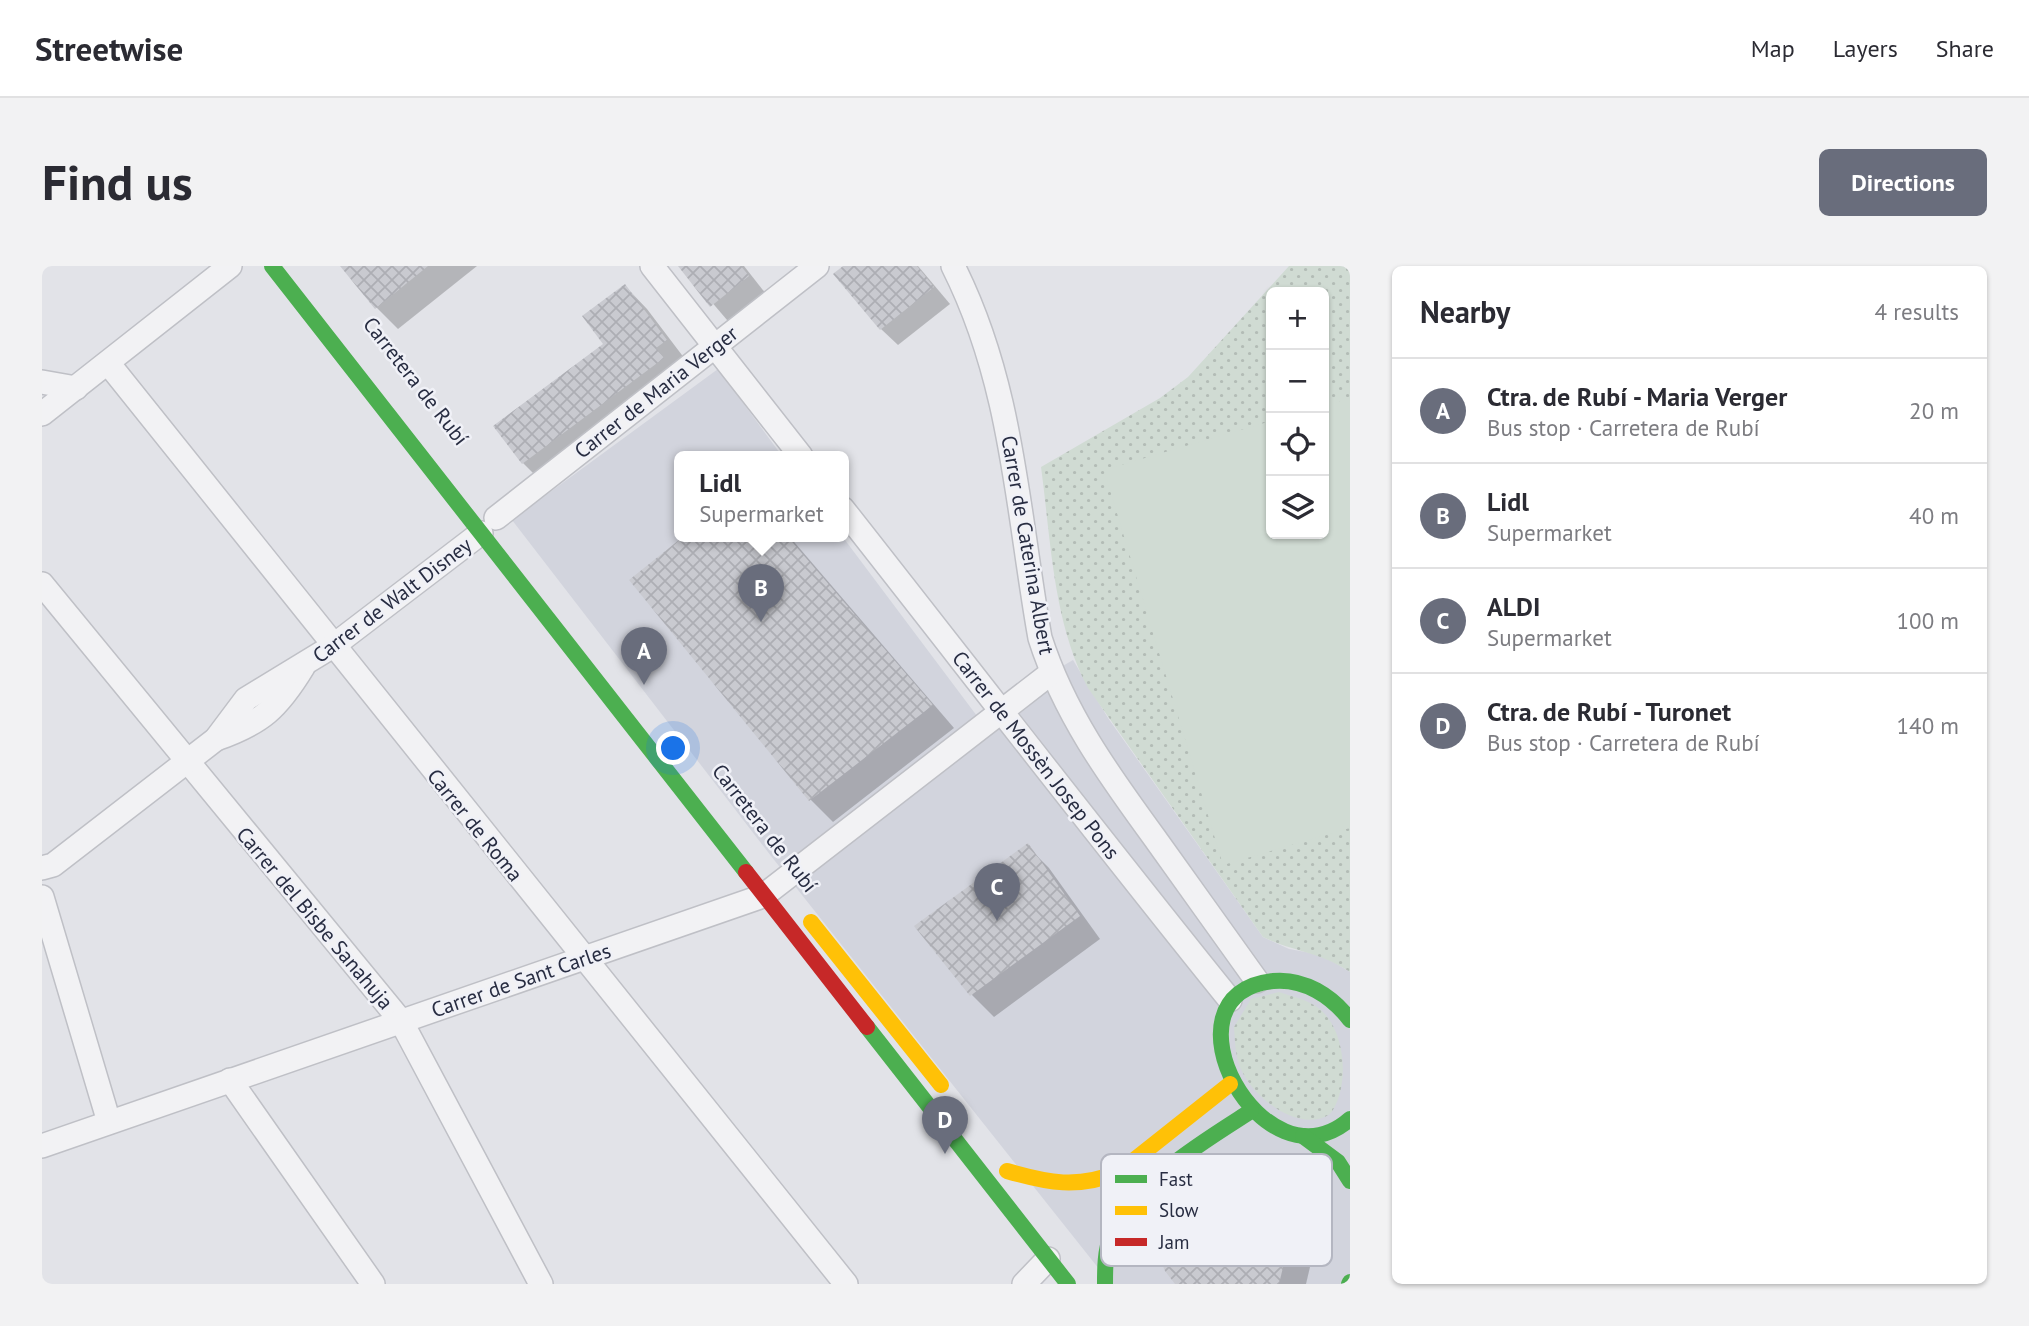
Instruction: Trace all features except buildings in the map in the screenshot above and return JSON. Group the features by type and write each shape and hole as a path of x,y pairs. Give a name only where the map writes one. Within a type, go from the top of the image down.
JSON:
{"main road":[{"name":"Carretera de Rubí","path":"273,267 493,522 780,889 947,1094"},
{"name":"Carretera de Rubí","path":"780,889 1068,1284"},
{"path":"1350,1020 1336,1003 1317,989 1295,982 1257,981 1230,1000 1221,1032 1223,1061 1230,1084 1251,1111 1278,1130 1303,1136 1334,1132 1350,1119"},
{"path":"1142,1154 1230,1084"},
{"path":"1192,1154 1251,1111"},
{"path":"1303,1136 1327,1154"},
{"path":"1332,1158 1350,1181"},
{"path":"1023,1191 1003,1165 1069,1187 1101,1180"},
{"path":"1048,1259 1088,1282"},
{"path":"1105,1284 1107,1266"}],"street":[{"path":"42,414 230,266"},
{"path":"652,266 797,451"},
{"name":"Carrer de Maria Verger","path":"493,522 817,266"},
{"name":"Carrer de Caterina Albert","path":"953,266 973,307 997,378 1007,422 1040,638 1051,673 1074,721 1102,765 1257,981"},
{"name":"Carrer de Roma","path":"108,363 582,958 846,1284"},
{"path":"42,382 76,388"},
{"name":"Carrer de Mossèn Josep Pons","path":"849,517 1002,711 1056,785 1230,1000"},
{"name":"Carrer de Walt Disney","path":"42,869 53,866 216,739 266,716 286,695 303,667 493,522"},
{"name":"Carrer del Bisbe Sanahuja","path":"42,584 401,1021 541,1284"},
{"name":"Carrer de Sant Carles","path":"42,1146 780,889 1051,673"},
{"path":"42,897 109,1122"},
{"path":"230,1080 373,1284"},
{"path":"1024,1284 1048,1259"}],"shaded area":[{"path":"1289,266 1350,266 1350,972 1329,960 1263,937 1088,688 1067,636 1055,580 1041,467 1160,398 1188,377 1266,291 1266,539 1329,539 1329,287 1270,287"},
{"path":"718,369 778,451 674,451 674,542 846,542 977,716 1073,660 1108,718 1263,937 1289,949 1322,955 1350,972 1350,1284 1111,1284 771,856 512,520"},
{"path":"1350,398 1350,828 1223,865 1104,470 1266,422 1266,539 1329,539 1329,404"},
{"path":"1279,992 1302,999 1325,1014 1334,1027 1339,1042 1343,1074 1341,1090 1330,1114 1317,1119 1290,1116 1276,1108 1253,1088 1244,1076 1238,1060 1234,1027 1251,999"}],"traffic: fast":[{"path":"272,266 746,872"},
{"path":"1350,1020 1335,1003 1316,990 1296,982 1273,981 1239,994 1223,1019 1222,1050 1235,1083 1256,1112 1285,1131 1317,1135 1350,1119"},
{"path":"867,1027 1068,1284"},
{"path":"1187,1154 1251,1111"},
{"path":"1303,1136 1327,1154"},
{"path":"1332,1158 1350,1181"},
{"path":"1105,1266 1105,1284"}],"traffic: slow":[{"path":"811,922 941,1085"},
{"path":"1142,1154 1230,1084"},
{"path":"1007,1171 1036,1179 1063,1182 1101,1178"}],"traffic: jam":[{"path":"746,872 867,1027"}],"place":[{"name":"Lidl","path":"761,622"},
{"name":"Ctra. de Rubí - Maria Verger","path":"644,685"},
{"name":"ALDI","path":"997,921"},
{"name":"Ctra. de Rubí - Turonet","path":"945,1154"}]}
